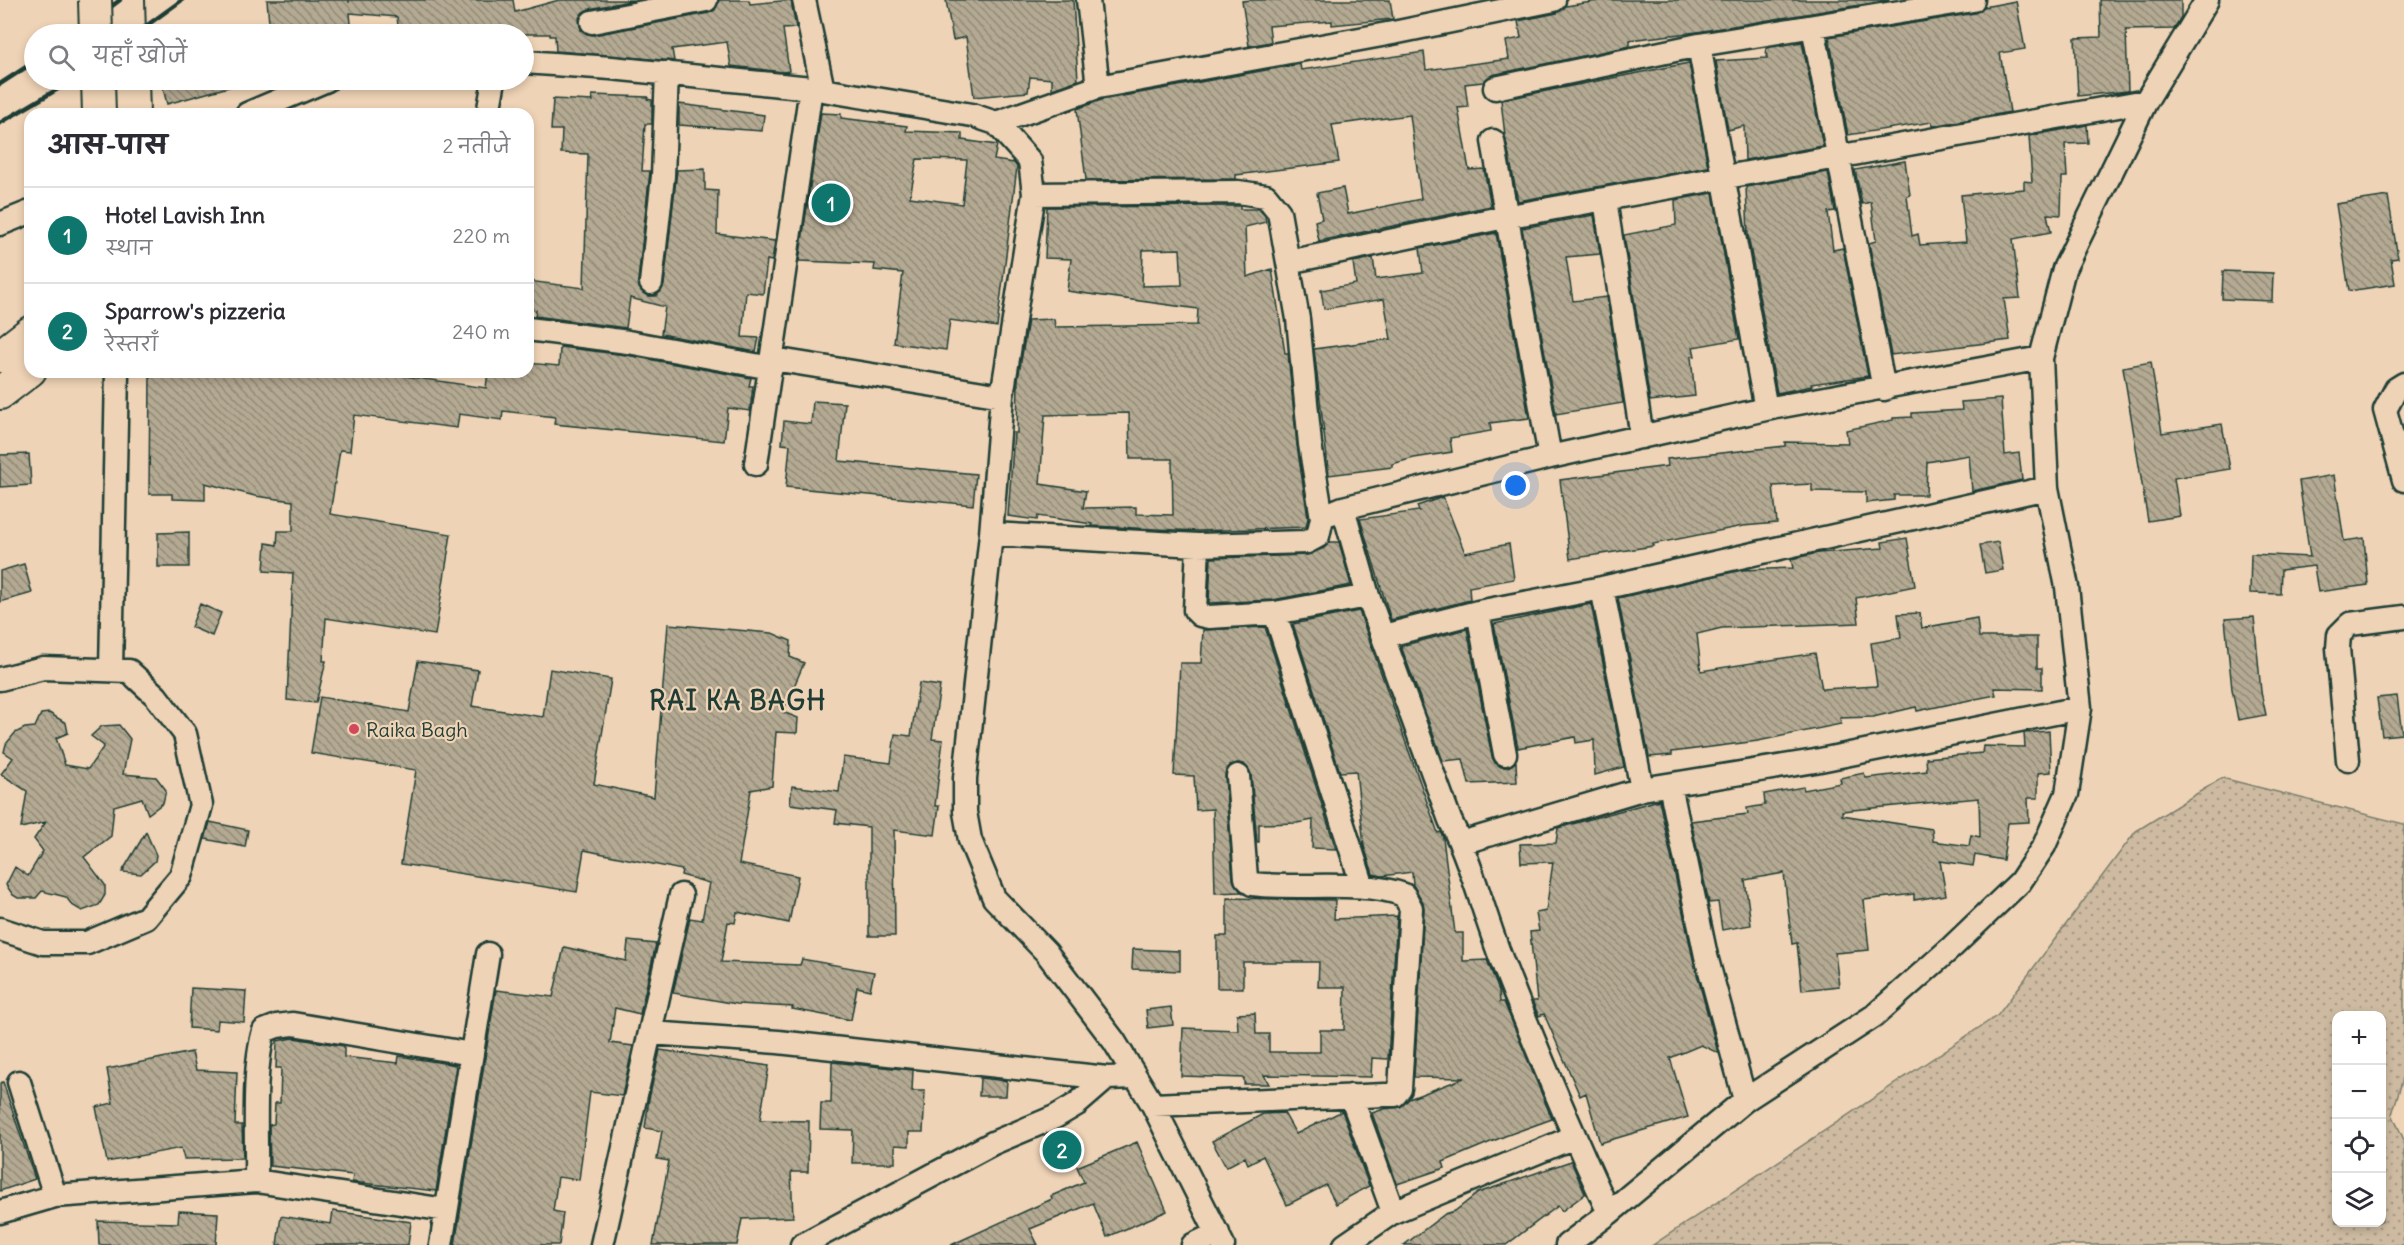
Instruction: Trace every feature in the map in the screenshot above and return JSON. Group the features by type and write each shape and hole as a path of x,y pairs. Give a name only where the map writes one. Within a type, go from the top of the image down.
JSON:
{"highway":[{"path":"95,0 96,24"},
{"path":"128,0 129,24"},
{"path":"98,90 99,108"},
{"path":"132,90 133,108"},
{"path":"0,356 24,338"},
{"path":"0,393 24,375"}],"street":[{"path":"592,22 706,0"},
{"path":"756,464 817,89 804,0"},
{"path":"1088,0 1098,87"},
{"path":"996,123 1098,87 1398,32 1554,0"},
{"path":"1495,88 1699,45 1973,0"},
{"path":"1567,1245 1745,1100 1874,1016 1952,947 2020,882 2044,846 2067,794 2080,708 2067,587 2047,488 2041,358 2064,269 2146,101 2207,0"},
{"path":"1813,27 1884,389"},
{"path":"1699,45 1766,409"},
{"path":"534,63 667,73 817,89 972,115 996,123 1030,161 1034,194 1002,396 991,534 964,778 964,812 970,840 994,898 1046,952 1114,1041 1153,1105 1221,1239 1193,1245"},
{"path":"651,283 663,176 667,73"},
{"path":"261,108 303,90"},
{"path":"489,108 492,90"},
{"path":"1288,262 1505,217 2146,101"},
{"path":"1494,141 1505,217 1550,457"},
{"path":"991,534 1198,544 1307,542 1318,536 1322,518 1310,444 1298,319 1279,212 1266,196 1238,192 1034,194"},
{"path":"1605,200 1642,436"},
{"path":"0,224 24,214"},
{"path":"534,331 628,342 1002,396"},
{"path":"1322,518 1343,508 1642,436 1766,409 1884,389 2041,358"},
{"path":"111,670 117,378"},
{"path":"2404,384 2396,389 2385,410 2404,480"},
{"path":"1383,636 1478,612 1602,588 2047,488"},
{"path":"1343,508 1368,596 1450,820 1461,843 1501,960 1574,1137 1609,1213"},
{"path":"1198,544 1195,610 1200,615 1209,617 1275,613 1368,596"},
{"path":"1602,588 1642,789"},
{"path":"1478,612 1505,754"},
{"path":"1275,613 1363,887"},
{"path":"2348,760 2338,648 2339,635 2350,624 2404,616"},
{"path":"0,679 43,668 129,671 156,696 185,734 201,805 181,876 146,918 87,942 43,942 0,929"},
{"path":"1461,843 1642,789 1815,761 2080,708"},
{"path":"1153,1105 1395,1095 1400,1089 1411,908 1404,895 1392,890 1252,884 1246,878 1238,776"},
{"path":"1670,785 1706,956 1745,1100"},
{"path":"602,1245 681,895"},
{"path":"441,1245 488,954"},
{"path":"256,1181 258,1071 260,1045 264,1031 277,1026 293,1024 472,1054"},
{"path":"651,1033 778,1042 1107,1078 1135,1077"},
{"path":"802,1245 993,1143 1055,1117 1077,1104 1107,1078"},
{"path":"19,1082 55,1196"},
{"path":"1351,1096 1393,1212"},
{"path":"1345,1245 1393,1212 1574,1137"},
{"path":"0,1212 55,1196 256,1181 447,1210"}],"shaded area":[{"path":"2222,778 2404,824 2404,1075 2392,1114 2404,1140 2404,1245 1653,1245 1998,1015 2136,831"}],"building":[{"path":"267,0 513,0 515,12 559,0 635,0 583,12 579,18 581,30 594,35 709,13 715,10 719,0 749,0 750,4 791,0 796,28 783,29 789,71 783,72 731,66 727,42 672,49 674,61 556,51 555,36 534,34 534,24 398,24 397,17 350,13 351,24 269,24"},
{"path":"946,0 1073,0 1078,80 1052,89 1052,79 1030,77 1028,92 974,97 966,37 953,40"},
{"path":"1390,0 1393,19 1332,25 1332,21 1269,26 1271,42 1249,46 1242,1"},
{"path":"1604,0 1890,0 1697,32 1630,40 1630,46 1492,75 1483,82 1465,84 1468,107 1458,108 1469,170 1484,169 1491,206 1319,241 1315,221 1322,219 1317,193 1343,188 1348,214 1421,199 1410,115 1332,125 1339,162 1236,175 1236,179 1086,180 1077,109 1101,100 1300,64 1301,70 1424,52 1426,70 1509,59 1506,41 1521,38 1518,21 1557,13 1566,6"},
{"path":"2100,0 2181,0 2181,17 2174,29 2126,30 2128,91 2078,96 2075,38 2101,37"},
{"path":"2016,1 2025,49 2000,53 2010,112 1933,126 1932,122 1848,135 1829,37 1975,13 1984,7"},
{"path":"1802,42 1823,146 1745,160 1744,126 1728,130 1716,61 1767,58 1766,48"},
{"path":"1689,63 1708,167 1518,201 1505,136 1501,100"},
{"path":"164,90 218,90 167,104"},
{"path":"592,95 648,97 647,99 652,100 652,124 645,124 642,171 650,171 638,281 643,293 656,296 664,285 677,170 705,169 705,190 718,191 717,234 775,241 772,261 767,260 763,294 746,292 742,337 759,338 756,352 661,334 665,307 630,298 626,328 535,316 534,282 584,288 588,154 561,153 562,130 551,130 553,99 593,101"},
{"path":"679,104 764,115 762,131 679,125"},
{"path":"821,113 841,114 841,118 907,126 906,131 962,133 962,140 997,145 994,160 1014,163 1017,167 997,327 950,320 946,350 894,343 903,273 874,270 875,264 799,261","holes":["917,159 967,160 962,204 910,197"]},
{"path":"2087,125 2088,143 2065,144 2067,177 2062,177 2061,215 2047,214 2051,232 2013,239 2020,298 2004,299 2010,340 1891,355 1869,243 1876,241 1871,202 1862,204 1855,170 1905,161 1910,195 1907,196 1912,236 1918,234 1920,245 1966,242 1961,195 2024,189 2024,181 2032,182 2029,136"},
{"path":"1828,172 1835,211 1828,212 1833,250 1843,248 1868,376 1811,384 1812,386 1777,393 1748,235 1746,187"},
{"path":"1713,193 1739,339 1693,347 1695,356 1691,357 1695,396 1650,401 1624,235 1676,225 1675,200"},
{"path":"2388,196 2398,258 2391,259 2395,284 2349,291 2336,204"},
{"path":"1240,206 1240,209 1259,209 1265,216 1266,222 1245,227 1247,277 1272,269 1285,353 1288,353 1297,445 1308,518 1306,527 1198,531 1092,526 1092,524 1038,516 1037,520 1008,516 1014,433 1017,433 1018,379 1028,320 1054,319 1055,327 1197,325 1198,309 1067,291 1071,259 1045,258 1047,207","holes":["1180,249 1182,285 1142,286 1143,250","1129,413 1130,459 1172,459 1173,515 1136,514 1136,507 1083,508 1086,491 1040,484 1045,415"]},
{"path":"1594,215 1600,254 1566,257 1573,301 1607,297 1623,403 1556,414 1522,228"},
{"path":"1496,233 1529,418 1490,423 1491,431 1450,438 1452,452 1414,458 1392,464 1392,467 1329,475 1314,349 1391,339 1384,299 1324,309 1321,290 1356,284 1353,262 1373,258 1376,279 1423,273 1420,248"},
{"path":"2223,271 2273,273 2272,301 2222,299"},
{"path":"560,347 626,355 751,378 749,386 753,386 750,411 728,408 724,441 554,424 555,417 503,411 502,420 459,414 457,428 354,415 350,451 340,450 330,514 451,534 435,635 326,618 323,661 326,661 316,703 287,700 293,573 264,571 266,543 277,545 278,531 293,531 293,501 255,496 205,483 205,500 172,499 172,494 149,494 150,378 418,378 486,388 487,378 534,378 534,364 559,366"},
{"path":"2151,362 2162,433 2222,424 2230,469 2174,478 2180,516 2148,521 2123,367"},
{"path":"2001,399 2005,455 2019,453 2022,480 1972,491 1969,455 1927,462 1926,495 1894,495 1894,500 1866,503 1866,492 1812,491 1812,484 1773,486 1777,523 1743,526 1653,544 1653,546 1570,559 1560,480 1668,466 1667,459 1785,446 1785,442 1848,443 1846,430 1893,420 1893,418 1912,417 1912,413 1962,410 1961,402"},
{"path":"813,401 845,403 839,461 976,474 973,505 786,487 790,445 782,444 784,421 811,424"},
{"path":"29,454 31,485 0,487 0,455"},
{"path":"2334,475 2344,541 2364,538 2368,585 2318,592 2314,566 2281,570 2280,594 2250,593 2251,554 2310,557 2299,481"},
{"path":"1443,497 1465,553 1509,544 1514,579 1469,587 1470,600 1391,620 1360,519 1419,511 1417,506"},
{"path":"189,532 189,567 158,567 158,533"},
{"path":"1907,538 1915,586 1856,598 1859,623 1722,628 1697,634 1701,671 1815,653 1822,689 1877,686 1871,643 1901,638 1898,614 1920,613 1922,628 1977,618 1979,637 2037,637 2037,668 2042,668 2042,689 1994,688 1996,695 1917,711 1916,707 1873,717 1840,718 1841,724 1758,741 1649,757 1618,598 1742,570 1793,568 1791,559 1818,553 1883,548 1882,542"},
{"path":"1330,542 1339,542 1351,585 1273,600 1209,603 1211,558 1307,555 1324,548"},
{"path":"1998,542 2003,570 1985,573 1980,545"},
{"path":"24,564 32,593 0,602 0,571"},
{"path":"200,604 221,613 212,636 191,627"},
{"path":"1591,604 1624,767 1595,775 1594,740 1576,743 1575,737 1518,748 1494,624"},
{"path":"1359,611 1438,833 1441,832 1443,838 1455,933 1463,933 1463,961 1487,960 1499,991 1500,1002 1504,1002 1552,1119 1443,1162 1445,1168 1397,1184 1372,1113 1400,1107 1409,1099 1464,1078 1414,1077 1423,902 1413,885 1412,872 1382,876 1373,874 1364,846 1356,771 1340,772 1293,624"},
{"path":"2254,617 2261,692 2266,715 2238,720 2232,689 2225,619"},
{"path":"668,624 772,633 791,641 790,657 804,663 783,712 798,718 797,733 776,732 772,786 751,790 739,864 798,876 789,923 737,912 735,923 728,922 721,962 800,965 802,959 874,972 870,990 857,987 851,1020 792,1009 793,1007 737,1004 673,993 690,918 702,920 709,883 681,875 682,870 584,850 577,892 401,864 416,770 311,753 320,697 409,712 418,661 478,670 472,706 543,717 550,669 611,679 594,784 654,797"},
{"path":"1265,627 1336,849 1312,848 1313,820 1297,823 1259,824 1259,842 1257,842 1251,774 1244,764 1231,765 1226,770 1225,777 1233,879 1241,892 1215,893 1213,809 1196,810 1194,776 1174,775 1180,663 1201,663 1203,630"},
{"path":"1467,629 1492,757 1501,767 1508,767 1516,762 1517,782 1469,784 1463,759 1443,761 1401,646"},
{"path":"919,683 940,686 932,739 943,740 935,806 939,806 935,835 894,830 895,936 869,936 869,827 835,823 837,810 790,804 792,786 839,792 843,757 891,763 895,734 911,736"},
{"path":"2397,696 2402,734 2382,736 2377,698"},
{"path":"49,713 66,723 68,733 56,738 65,765 88,769 104,746 91,736 102,726 119,725 130,739 123,774 156,777 166,790 163,803 148,814 142,798 114,806 111,836 84,857 105,885 105,895 99,905 82,911 72,905 66,897 42,891 36,898 18,898 6,885 15,867 28,876 43,851 34,839 46,822 21,828 27,791 1,774 13,758 4,752 6,744 15,733 25,728 35,727 41,714"},
{"path":"2049,731 2051,772 2038,773 2038,798 2028,798 2029,822 2008,823 2003,860 1975,855 1973,866 1940,861 1946,895 1914,900 1914,894 1864,900 1869,950 1835,953 1839,986 1802,990 1797,943 1792,944 1784,873 1745,880 1751,925 1722,930 1718,902 1709,903 1691,821 1748,814 1747,808 1765,805 1764,794 1841,783 1840,778 1864,773 1866,778 1927,771 1926,758 1982,753 1983,746 2025,747 2024,733","holes":["1979,798 1980,837 1971,835 1969,846 1933,841 1932,829 1842,815 1842,811"]},
{"path":"1659,800 1693,959 1718,1053 1701,1045 1670,1058 1688,1117 1600,1143 1586,1093 1580,1096 1544,1014 1539,1016 1532,1001 1537,1001 1530,932 1539,931 1536,913 1546,911 1553,862 1521,863 1520,844 1556,843 1558,828"},
{"path":"210,822 248,830 245,847 205,839"},
{"path":"146,832 156,855 155,861 141,874 122,872"},
{"path":"1227,898 1335,900 1334,919 1397,916 1388,1059 1372,1058 1371,1077 1264,1075 1269,1084 1244,1084 1244,1078 1181,1076 1183,1028 1238,1030 1237,1014 1255,1013 1256,1034 1269,1034 1269,1052 1320,1052 1320,1030 1344,1030 1345,987 1318,987 1319,962 1243,962 1243,988 1217,988 1217,936 1227,936"},
{"path":"628,941 656,944 640,1014 615,1008 610,1043 633,1046 622,1096 590,1092 579,1180 558,1177 553,1211 563,1213 559,1245 455,1245 496,990 553,997 564,947 626,961"},
{"path":"1133,949 1180,951 1180,971 1132,969"},
{"path":"191,988 246,991 244,1022 218,1020 217,1030 189,1028"},
{"path":"1171,1007 1173,1025 1148,1028 1146,1010"},
{"path":"293,1038 344,1046 344,1057 398,1063 399,1056 456,1065 436,1191 352,1182 353,1175 270,1166 269,1125 274,1124 275,1103 280,1103 281,1068 276,1068 277,1041"},
{"path":"660,1050 769,1066 760,1120 809,1121 808,1172 791,1172 793,1217 742,1219 737,1245 653,1245 669,1161 657,1159 662,1131 645,1128"},
{"path":"192,1052 196,1070 237,1072 235,1125 242,1125 243,1158 184,1159 181,1148 107,1162 96,1107 113,1103 107,1069"},
{"path":"832,1062 913,1070 912,1091 925,1091 923,1132 909,1132 909,1146 895,1145 895,1163 852,1163 853,1130 820,1129 821,1103 831,1103"},
{"path":"980,1078 1007,1081 1006,1096 979,1096"},
{"path":"3,1082 35,1179 0,1191 0,1083"},
{"path":"1342,1111 1369,1186 1336,1204 1326,1185 1287,1205 1263,1156 1248,1164 1245,1157 1226,1167 1212,1141 1263,1114 1284,1113 1296,1134"},
{"path":"1137,1142 1167,1211 1107,1237 1093,1203 1030,1229 1038,1245 951,1245 1084,1182 1077,1167"},
{"path":"1571,1161 1585,1194 1562,1211 1558,1206 1506,1245 1404,1245 1478,1193"},
{"path":"179,1211 218,1213 216,1245 99,1245 98,1221 178,1223"},
{"path":"333,1211 411,1222 408,1245 277,1245 281,1216 331,1224"}],"railway":[{"path":"88,24 120,0"},
{"path":"149,24 182,0"},
{"path":"0,84 24,68"},
{"path":"25,108 56,90"},
{"path":"0,123 24,109"}],"place":[{"name":"Hotel Lavish Inn","path":"831,203"},
{"name":"Raika Bagh","path":"354,729"},
{"name":"Sparrow's pizzeria","path":"1062,1150"}],"district":[{"name":"RAI KA BAGH","path":"738,700"}]}
